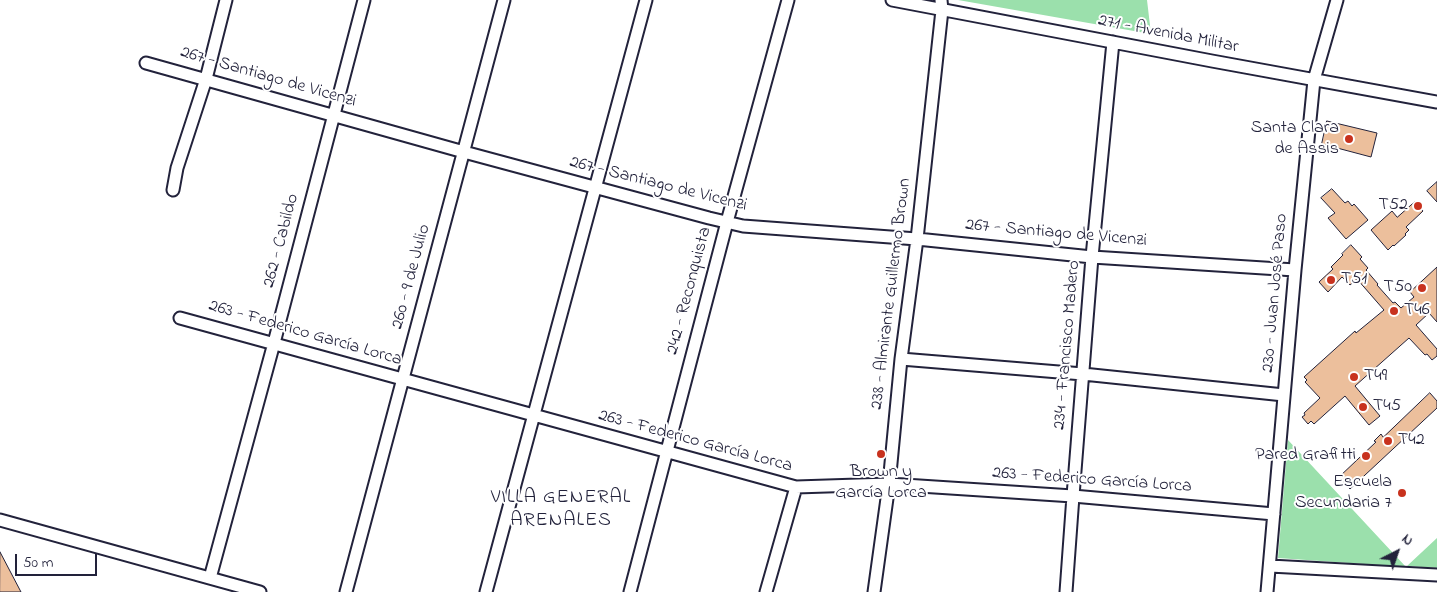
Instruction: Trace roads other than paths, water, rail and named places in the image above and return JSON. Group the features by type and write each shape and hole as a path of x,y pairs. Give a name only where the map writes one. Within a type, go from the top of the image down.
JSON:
{"street":[{"path":"173,190 177,168 206,79 226,0"},
{"name":"262 - Cabildo","path":"210,578 364,0"},
{"name":"260 - 9 de Julio","path":"346,592 504,0"},
{"path":"486,592 646,0"},
{"name":"242 - Reconquista","path":"630,592 727,222 788,0"},
{"name":"271 - Avenida Militar","path":"892,0 941,5 1113,42 1437,102"},
{"name":"230 - Juan José Paso","path":"1267,592 1295,270 1314,80 1337,0"},
{"name":"238 - Almirante Guillermo Brown","path":"874,592 889,484 901,359 917,239 941,5"},
{"name":"234 - Francisco Madero","path":"1066,592 1092,256 1113,42"},
{"name":"267 - Santiago de Vicenzi","path":"146,63 464,152 743,226 917,239 1092,256 1295,270"},
{"name":"263 - Federico García Lorca","path":"180,318 796,487 889,484 1073,496 1274,514"},
{"path":"901,359 1083,374 1284,395"},
{"path":"766,592 796,487"},
{"path":"0,520 260,592"},
{"path":"1270,566 1437,576"}],"place":[{"name":"Santa Clara de Assis","path":"1349,139"},
{"name":"T52","path":"1418,206"},
{"name":"T51","path":"1331,280"},
{"name":"T50","path":"1422,288"},
{"name":"T46","path":"1394,311"},
{"name":"T49","path":"1354,377"},
{"name":"T45","path":"1363,407"},
{"name":"T42","path":"1388,441"},
{"name":"Brown y García Lorca","path":"881,454"},
{"name":"Pared Grafitti","path":"1366,456"},
{"name":"Escuela Secundaria 7","path":"1402,493"}],"district":[{"name":"VILLA GENERAL ARENALES","path":"561,510"}]}
